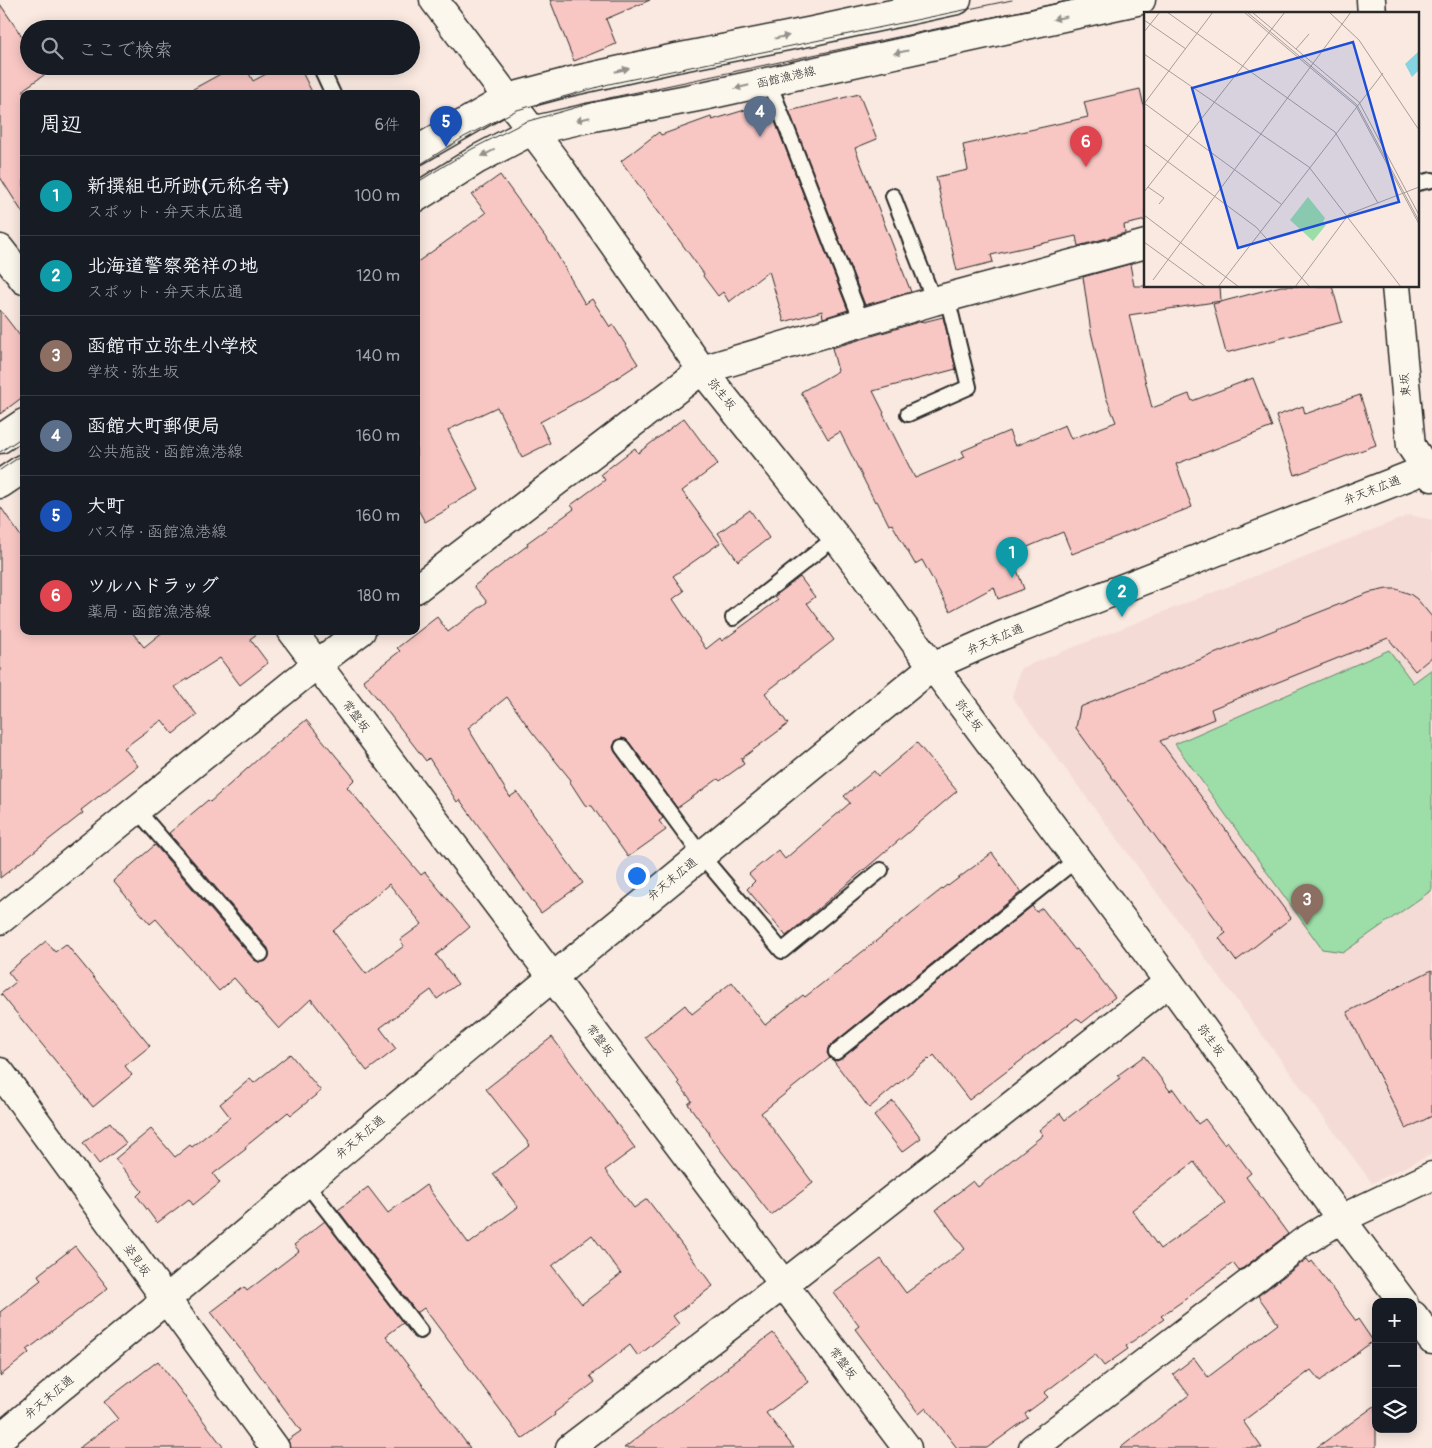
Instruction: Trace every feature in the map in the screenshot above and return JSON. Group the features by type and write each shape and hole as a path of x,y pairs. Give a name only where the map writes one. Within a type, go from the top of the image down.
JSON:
{"street":[{"name":"弥生坂","path":"434,0 558,165 702,370 836,537 1169,982 1400,1298"},
{"path":"420,149 508,98 568,82 671,59 957,0"},
{"name":"函館漁港線","path":"420,195 478,159 532,131 588,118 703,96 1141,0"},
{"path":"420,586 702,370 941,299 1144,245"},
{"path":"0,249 20,275"},
{"name":"東坂","path":"1396,288 1411,446 1430,471"},
{"path":"0,439 20,426"},
{"path":"0,484 20,471"},
{"name":"弁天末広通","path":"0,1438 552,977 933,666 1001,636 1430,471"},
{"name":"常盤坂","path":"295,635 907,1448"},
{"path":"0,920 317,664 356,635"},
{"path":"570,1448 784,1284 1169,982"},
{"name":"姿見坂","path":"0,1072 275,1448"},
{"path":"1032,1448 1303,1242 1340,1218 1432,1176"},
{"path":"1417,1320 1432,1340"}],"lane":[{"path":"324,75 331,90"},
{"path":"774,95 862,322"},
{"path":"893,196 941,299 969,387 908,414"},
{"path":"733,618 836,537"},
{"path":"622,747 701,855 782,951 880,870"},
{"path":"137,810 261,954"},
{"path":"836,1052 1077,859"},
{"path":"306,1183 420,1331"}],"shaded area":[{"path":"1410,515 1432,520 1432,1154 1372,1183 1012,697 1021,668"}],"green space":[{"path":"1389,650 1413,683 1432,669 1432,890 1344,952 1322,949 1175,744"}],"building":[{"path":"550,0 650,0 606,19 616,44 574,61"},
{"path":"0,4 20,34 20,75 44,75 24,90 20,90 20,209 0,177"},
{"path":"219,75 250,75 253,81 264,75 304,75 311,90 191,90"},
{"path":"1140,89 1144,107 1144,220 1124,225 1125,233 1078,246 1076,236 991,255 993,262 957,271 936,177 968,170 963,145 1088,117 1084,102"},
{"path":"859,94 877,139 855,148 911,292 865,305 789,111"},
{"path":"768,103 848,310 823,318 822,311 784,322 769,271 729,302 723,292 718,296 621,161 659,132 661,135 711,117 712,120"},
{"path":"500,175 554,249 585,304 592,299 610,327 613,325 638,364 597,391 540,422 550,443 522,457 497,407 448,430 479,490 448,506 450,508 425,522 420,513 420,260 486,213 472,195"},
{"path":"1130,264 1134,286 1144,286 1144,288 1220,288 1221,301 1129,315 1152,408 1189,394 1192,401 1253,378 1272,427 1176,464 1192,507 1072,554 1063,532 1011,554 1024,589 998,599 994,587 950,611 922,560 915,564 892,524 889,525 877,501 875,502 840,432 828,439 801,392 838,371 832,348 922,321 943,317 956,369 873,391 915,478 965,457 962,451 1009,431 1015,446 1065,425 1071,439 1116,422 1106,397 1091,332 1083,277"},
{"path":"1273,288 1333,288 1342,322 1226,353 1213,304"},
{"path":"0,310 20,336 20,399 0,414"},
{"path":"1360,395 1376,445 1295,475 1276,416 1303,406 1305,414"},
{"path":"684,418 718,464 682,491 720,543 673,576 684,591 673,599 706,649 720,638 722,641 778,600 775,596 800,577 815,597 807,603 834,640 765,693 788,724 741,759 744,764 720,781 718,779 677,808 629,742 622,738 616,740 613,747 615,752 663,818 659,821 666,830 628,857 592,806 585,805 570,782 571,780 532,732 507,697 468,728 510,797 517,792 583,883 541,913 460,800 457,802 429,758 426,761 363,680 400,651 397,648 414,635 420,635 420,630 437,617 448,632 487,602 474,586 528,545 527,543 574,509 571,505 605,480 601,474 635,448 638,453"},
{"path":"0,506 20,535 20,635 134,635 144,647 159,635 256,635 250,639 268,663 240,685 220,658 175,687 197,715 173,734 162,720 124,748 138,766 81,810 83,813 0,878"},
{"path":"750,510 769,538 738,561 718,533"},
{"path":"1396,589 1410,594 1417,599 1432,617 1432,657 1415,671 1388,638 1211,709 1214,719 1160,741 1291,918 1236,961 1219,938 1226,933 1076,728 1080,707 1368,593"},
{"path":"306,720 355,779 347,787 421,875 425,872 470,927 436,955 458,984 437,999 431,990 380,1028 396,1049 367,1071 311,999 279,1029 234,978 219,991 156,919 150,924 113,881 155,845 254,960 259,962 266,961 269,956 268,948 169,833 208,800 210,802 266,752","holes":["389,884 422,924 400,940 404,946 366,974 333,931"]},
{"path":"917,743 957,791 786,936 747,889 755,881 749,874 778,850 785,859 850,803 844,796 874,771 878,776"},
{"path":"992,853 1021,892 831,1045 827,1053 830,1058 761,1113 813,1183 771,1215 708,1134 688,1104 692,1101 645,1037 685,1005 692,1014 732,982 765,1025 803,995 805,997 947,885"},
{"path":"1032,906 1036,912 1042,908 1115,997 1082,1023 1077,1018 969,1100 934,1055 869,1108 833,1060 841,1059"},
{"path":"46,941 55,952 66,944 150,1046 125,1066 132,1075 93,1107 1,994 16,982 8,972"},
{"path":"1432,970 1432,1116 1406,1129 1347,1012"},
{"path":"552,1037 635,1148 605,1170 634,1208 647,1199 713,1286 673,1316 679,1324 638,1356 630,1345 590,1376 595,1382 522,1439 424,1308 417,1313 338,1210 368,1187 388,1213 426,1185 469,1244 518,1207 493,1174 530,1145 486,1089","holes":["592,1235 621,1274 582,1304 552,1266"]},
{"path":"290,1054 321,1091 291,1115 288,1112 245,1147 246,1149 213,1174 220,1183 193,1205 189,1199 157,1223 137,1196 142,1191 115,1159 151,1129 175,1157 190,1145 192,1147 230,1117 220,1104 250,1079 254,1083"},
{"path":"1144,1056 1170,1091 1173,1089 1198,1124 1205,1119 1224,1144 1227,1141 1251,1173 1246,1177 1288,1234 1239,1271 1233,1263 1161,1316 1164,1319 1126,1346 1128,1349 1104,1366 1095,1354 1044,1393 1048,1397 1025,1414 1028,1418 987,1448 957,1448 926,1408 919,1414 855,1329 859,1326 834,1293 881,1259 906,1293 965,1249 936,1210 973,1181 978,1187 1043,1135 1039,1130 1060,1113 1065,1120 1120,1078 1118,1075","holes":["1194,1162 1225,1203 1160,1249 1132,1210"]},
{"path":"893,1101 921,1138 902,1152 874,1116"},
{"path":"110,1122 126,1143 99,1164 83,1143"},
{"path":"325,1221 403,1323 386,1336 470,1448 290,1448 288,1440 301,1431 211,1312 244,1287 247,1291 299,1251 294,1245"},
{"path":"75,1246 108,1288 27,1350 29,1353 0,1376 0,1312 41,1280 38,1275"},
{"path":"1307,1259 1310,1263 1312,1261 1356,1321 1358,1319 1372,1342 1320,1381 1311,1370 1243,1421 1262,1448 1120,1448 1189,1395 1173,1374 1194,1358 1208,1377 1278,1324 1258,1296"},
{"path":"773,1333 809,1382 766,1413 794,1448 624,1448 727,1367"},
{"path":"158,1361 224,1448 79,1448 118,1419 104,1402"},
{"path":"1372,1408 1372,1433 1376,1433 1376,1448 1316,1448"}],"tram line":[{"path":"420,164 464,137 517,110 609,84 1012,0"},
{"path":"420,181 472,149 525,122 609,98 1073,0"},
{"path":"0,452 20,439"},
{"path":"0,470 20,457"}],"place":[{"name":"函館大町郵便局","path":"760,137"},
{"name":"大町","path":"446,147"},
{"name":"ツルハドラッグ","path":"1086,167"},
{"name":"新撰組屯所跡(元称名寺)","path":"1012,578"},
{"name":"北海道警察発祥の地","path":"1122,617"},
{"name":"函館市立弥生小学校","path":"1307,925"}]}
